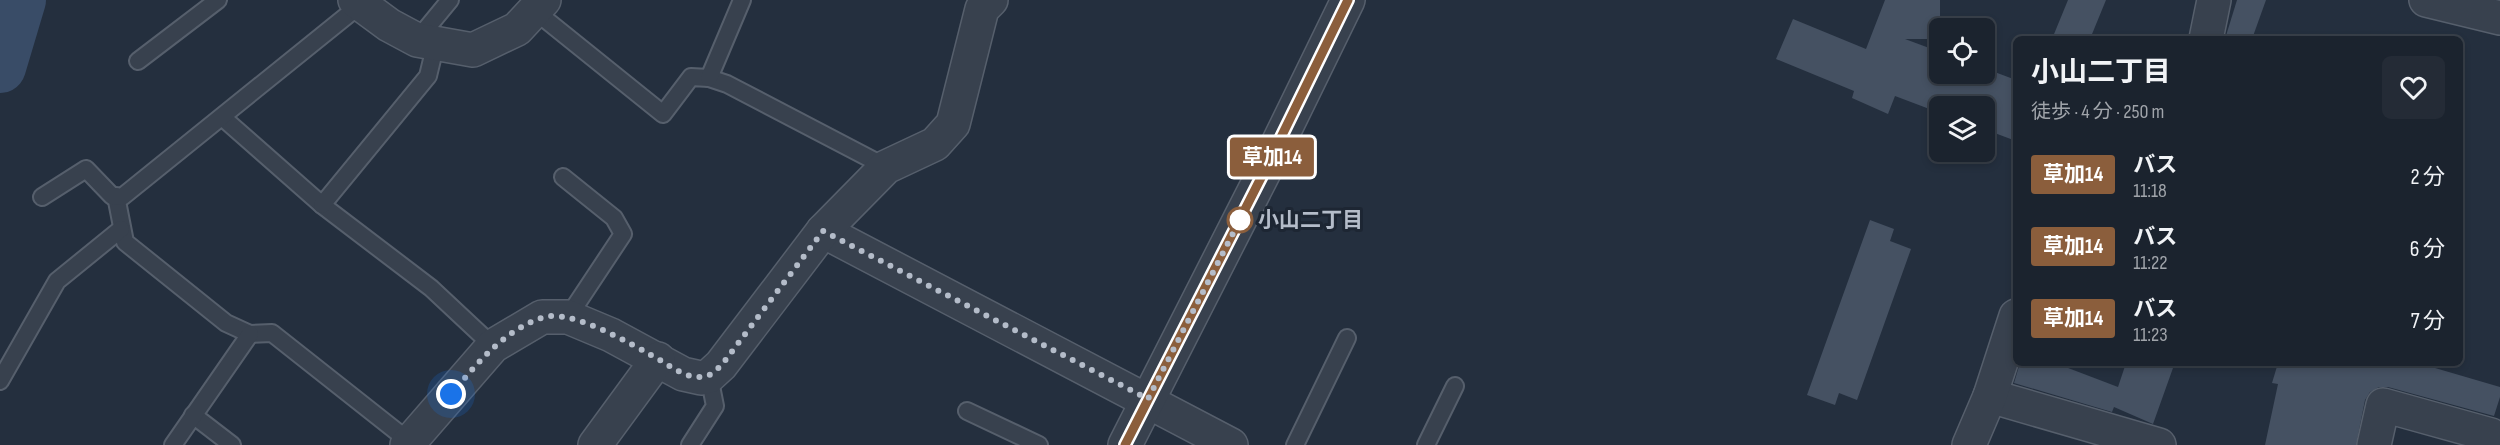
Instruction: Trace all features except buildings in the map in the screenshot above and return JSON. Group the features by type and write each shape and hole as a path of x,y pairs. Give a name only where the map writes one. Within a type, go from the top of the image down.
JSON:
{"street":[{"path":"409,444 493,346 542,317 567,317 612,335 683,374 701,378 709,376 721,366 823,231 886,167 935,144 953,124 982,9 991,0"},
{"path":"1125,445 1266,168 1348,0"},
{"path":"2207,36 2214,0"},
{"path":"2426,0 2500,18"},
{"path":"358,2 426,41 473,50 517,29 540,5"},
{"path":"823,231 1148,399 1232,445"},
{"path":"1969,445 1990,396 2013,325"},
{"path":"595,445 658,359"},
{"path":"1990,396 2159,445"},
{"path":"2374,445 2383,405 2491,435 2495,440 2494,445"}],"lane":[{"path":"138,61 218,0"},
{"path":"322,205 428,76 426,41 450,0"},
{"path":"709,78 742,0"},
{"path":"42,197 86,169 112,196 122,197 222,117 358,2"},
{"path":"540,5 663,114 691,77 709,78 727,84 886,167"},
{"path":"222,117 322,205 431,288 493,346"},
{"path":"563,177 614,218 623,234 567,317"},
{"path":"116,196 125,242 226,323 250,333 272,333 409,444"},
{"path":"0,381 57,281 121,230"},
{"path":"173,445 250,333"},
{"path":"1295,445 1347,339"},
{"path":"690,445 715,406 709,376"},
{"path":"1426,445 1455,386"},
{"path":"967,411 1039,445"},
{"path":"193,415 232,445"}],"waterway":[{"path":"0,67 20,0"}],"bus line":[{"name":"草加14","path":"1125,445 1266,168 1348,0"}],"place":[{"name":"小山二丁目","path":"1240,220"}],"route":[{"path":"451,394 493,346 542,317 567,317 612,335 683,374 701,378 709,376 721,366 823,231 1148,399 1245,210 1240,220"}]}
